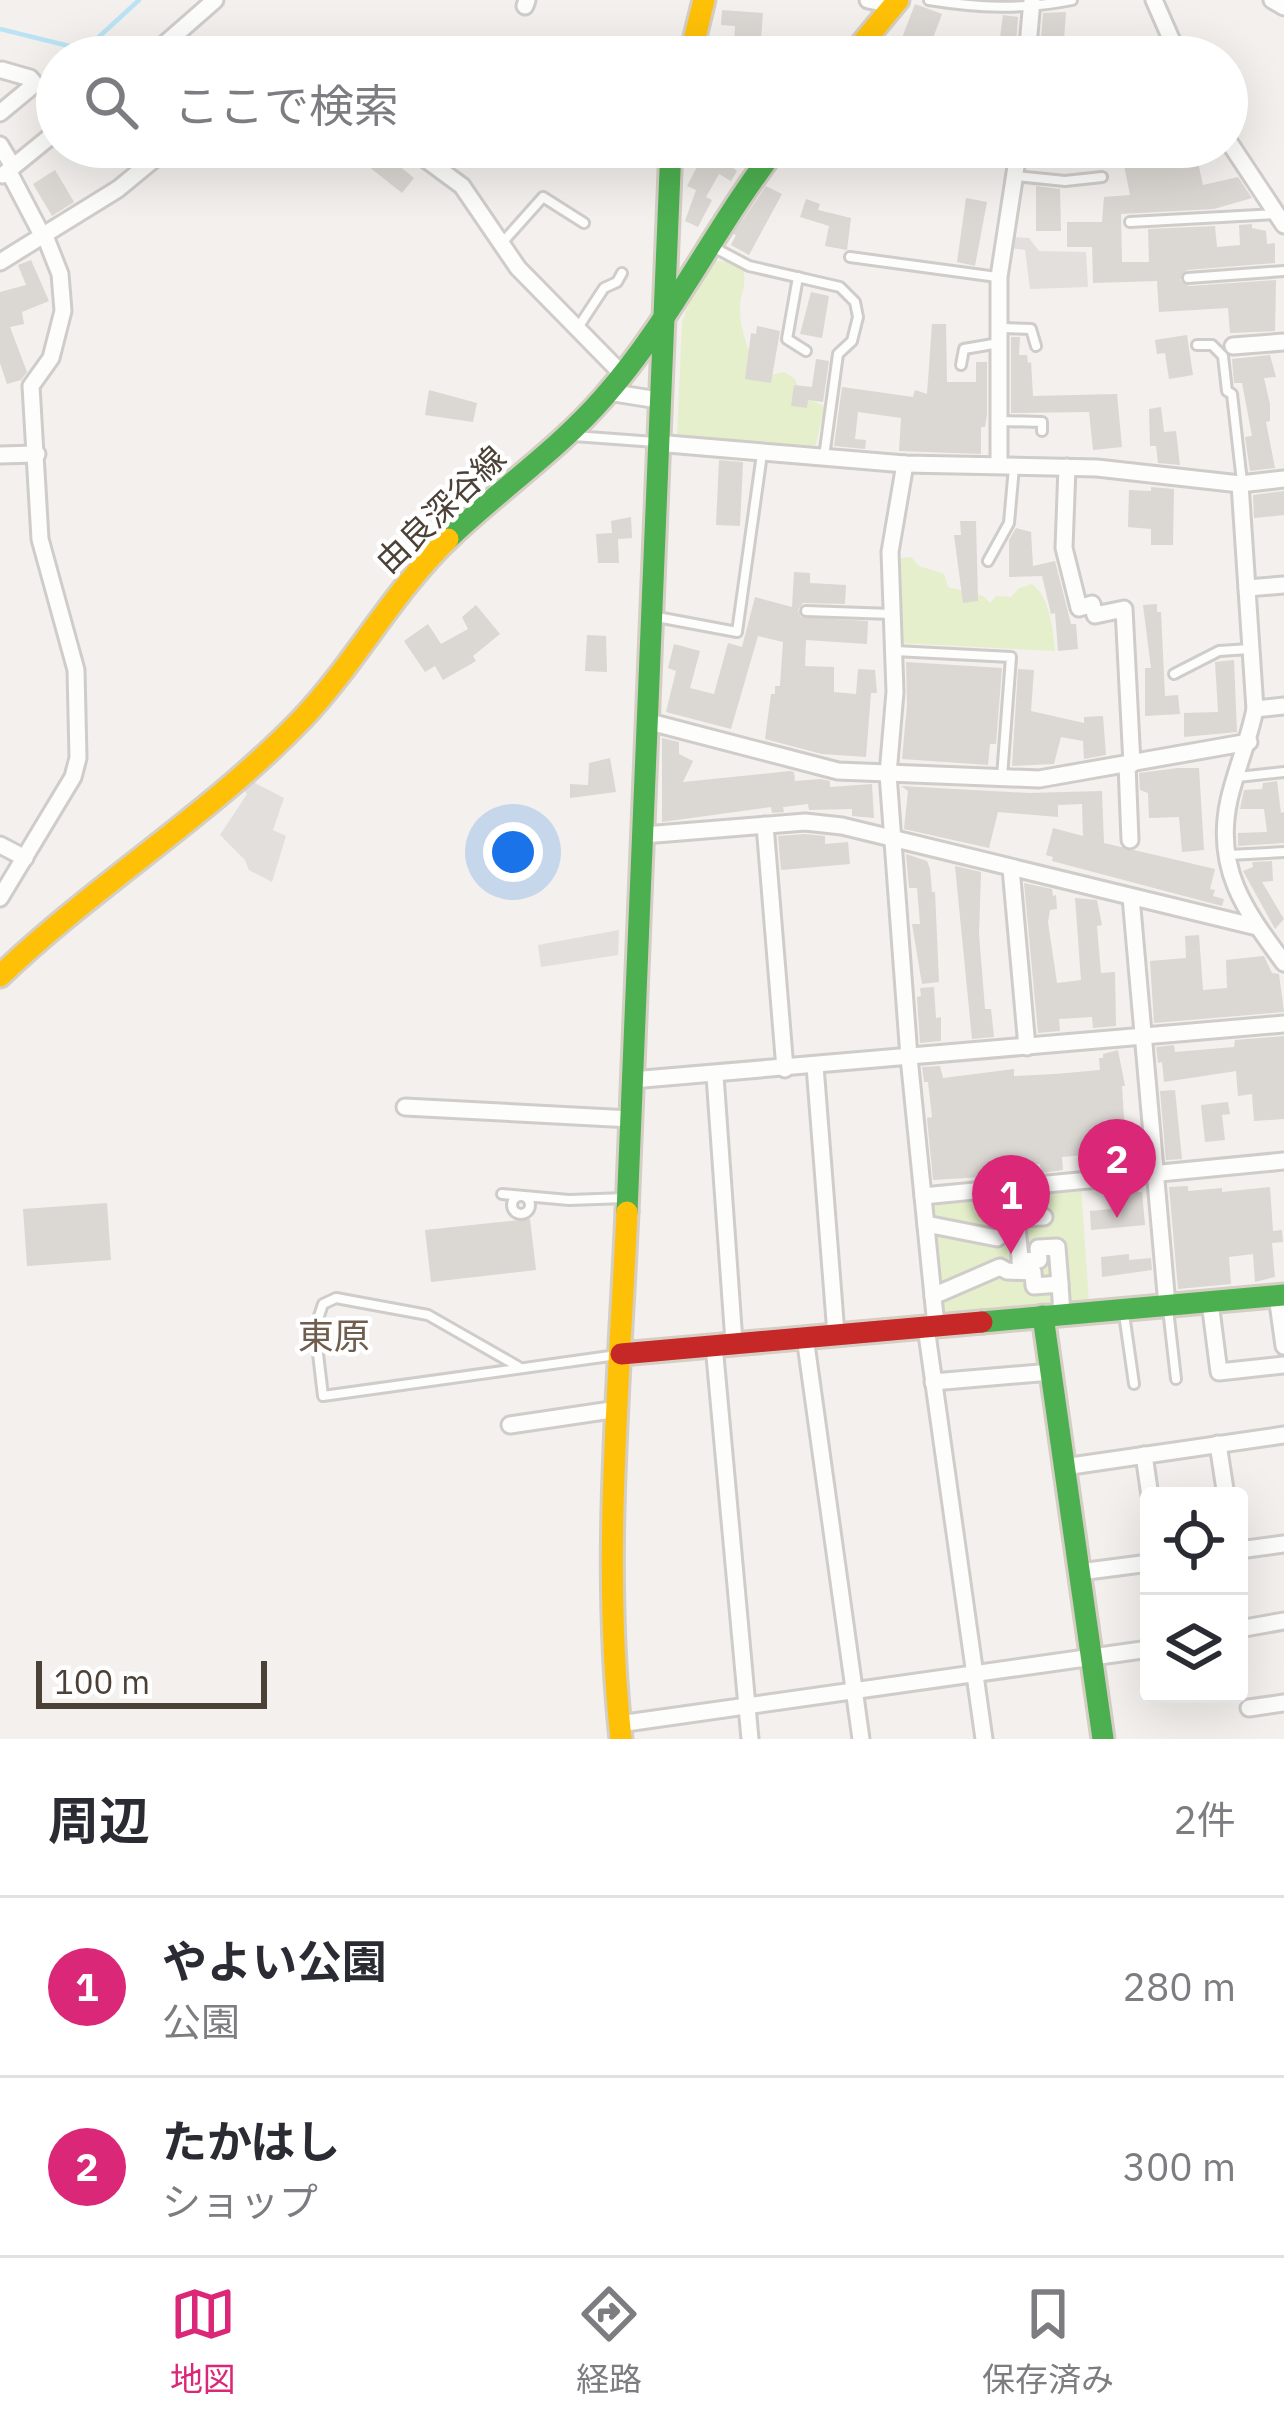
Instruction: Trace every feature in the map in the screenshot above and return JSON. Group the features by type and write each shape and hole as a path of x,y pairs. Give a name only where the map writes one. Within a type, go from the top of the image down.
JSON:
{"street":[{"path":"174,36 215,0"},
{"path":"695,36 704,0"},
{"path":"868,0 896,3"},
{"path":"1154,0 1170,36"},
{"path":"1272,0 1284,7"},
{"path":"868,36 896,3"},
{"path":"1029,36 1031,4"},
{"path":"0,113 34,85 30,78 2,70"},
{"path":"0,145 7,171 60,274 63,311 48,365 31,386 40,539 76,670 77,758 73,777 0,898"},
{"path":"7,171 36,148"},
{"path":"0,262 144,168"},
{"path":"438,168 462,186 518,268 577,329 615,384 658,400"},
{"path":"670,168 611,1584 620,1735 746,1707 1140,1650"},
{"name":"由良深谷線","path":"0,976 82,902 206,806 302,718 338,679 406,581 566,436 615,384 763,168"},
{"path":"1006,466 999,421 999,277 1016,168"},
{"path":"1247,168 1278,213"},
{"path":"1233,346 1284,342"},
{"path":"656,442 823,459 1067,467 1241,484 1284,479"},
{"path":"0,455 38,454"},
{"path":"905,464 890,552 896,692 888,774 891,835 933,1296 933,1382 984,1739"},
{"path":"1067,467 1064,548 1079,608 1092,604 1094,615 1124,609 1130,840"},
{"path":"1241,484 1255,709 1229,798 1225,863 1236,890 1258,926 1278,947 1284,963"},
{"path":"1247,588 1284,585"},
{"path":"1255,709 1284,706"},
{"path":"646,721 838,770 888,774 1039,779 1249,742"},
{"path":"644,835 805,822 891,835 1258,926"},
{"path":"765,825 785,1069"},
{"path":"0,845 25,857"},
{"path":"1011,868 1027,1047"},
{"path":"1131,897 1167,1305"},
{"path":"632,1081 1284,1024"},
{"path":"815,1066 836,1334"},
{"path":"715,1076 724,1344 750,1739"},
{"path":"405,1107 631,1119"},
{"path":"923,1196 1284,1161"},
{"path":"1013,1187 1017,1224 1034,1286 1060,1284"},
{"path":"1000,1267 998,1238 1017,1224 1044,1216"},
{"path":"926,1224 998,1238"},
{"path":"1000,1267 1007,1271 1028,1266 1038,1248 1057,1246 1060,1284 1052,1315 1051,1372 1103,1739"},
{"path":"933,1296 1000,1267"},
{"path":"620,1354 1280,1295 1284,1346"},
{"path":"1210,1302 1219,1372 1284,1365"},
{"path":"805,1337 861,1739"},
{"path":"933,1382 1051,1372"},
{"path":"510,1425 618,1409"},
{"path":"1064,1467 1284,1435"},
{"path":"1218,1444 1225,1487"},
{"path":"1144,1456 1149,1487"},
{"path":"1248,1549 1284,1544"},
{"path":"1080,1572 1140,1564"},
{"path":"1248,1627 1284,1621"},
{"path":"1249,1708 1284,1702"}],"lane":[{"path":"929,0 981,8 1072,0"},
{"path":"1015,176 1065,181 1102,177"},
{"path":"502,244 543,197 584,223"},
{"path":"1130,222 1278,213"},
{"path":"710,245 748,266 845,289 857,309 852,340 838,354 823,459"},
{"path":"850,257 999,277"},
{"path":"1188,278 1284,271"},
{"path":"577,329 604,288 617,282 622,273"},
{"path":"798,277 787,340 806,352"},
{"path":"961,365 964,349 999,336 1031,329 1036,346"},
{"path":"1196,345 1212,345 1223,356 1227,391 1232,394 1241,484"},
{"path":"999,421 1042,422 1042,431"},
{"path":"566,436 656,442"},
{"path":"650,615 737,632 762,452"},
{"path":"988,561 1009,523 1006,466"},
{"path":"806,611 892,614"},
{"path":"1174,674 1219,650 1251,648"},
{"path":"894,650 1011,657 1002,777"},
{"path":"1238,777 1284,772"},
{"path":"1227,855 1284,852"},
{"path":"511,1197 628,1198"},
{"path":"511,1197 530,1203 541,1198"},
{"path":"511,1197 513,1210 520,1215 530,1203"},
{"path":"518,1367 428,1316 405,1311 332,1299 323,1304 315,1328 323,1396 620,1354"},
{"path":"1167,1305 1176,1379"},
{"path":"1123,1309 1134,1384"}],"green space":[{"path":"715,261 743,268 742,327 760,378 784,372 795,379 802,397 825,406 814,451 677,438 682,322 692,295"},
{"path":"911,557 919,566 944,574 948,587 983,596 990,603 996,596 1011,597 1032,584 1047,606 1055,651 901,643 895,559"},
{"path":"1081,1187 1089,1303 947,1317 941,1312 931,1206 936,1200"}],"shaded area":[{"path":"1011,237 1029,238 1039,251 1086,252 1088,287 1030,289 1025,250 1010,248"},
{"path":"251,781 284,798 273,830 286,836 272,882 249,870 220,835"},
{"path":"619,930 618,955 541,967 538,945"}],"building":[{"path":"915,4 942,14 934,36 903,36"},
{"path":"722,10 763,13 761,36 734,36 735,26 721,25"},
{"path":"1066,12 1064,36 1041,36 1043,13"},
{"path":"1003,15 1018,17 1017,36 1000,36"},
{"path":"370,168 402,168 414,178 402,193"},
{"path":"696,168 737,171 731,181 719,174 706,197 712,200 698,227 685,221 696,190 687,186"},
{"path":"1125,168 1199,168 1203,185 1238,177 1252,198 1214,209 1121,214 1122,262 1149,262 1148,229 1215,226 1217,247 1240,245 1239,225 1252,224 1266,231 1267,244 1275,243 1275,263 1187,270 1180,280 1189,286 1276,280 1275,331 1230,333 1228,308 1159,312 1157,281 1093,283 1092,247 1067,247 1067,222 1102,222 1104,197 1130,195"},
{"path":"55,170 74,202 52,216 33,184"},
{"path":"766,186 782,194 749,255 731,245 733,234"},
{"path":"1036,186 1060,189 1061,231 1036,231"},
{"path":"966,198 987,202 975,266 957,262"},
{"path":"806,199 820,204 818,210 851,218 847,250 825,246 829,226 800,217"},
{"path":"31,260 49,301 22,312 24,324 10,327 27,372 21,380 7,384 0,363 0,292 26,285 18,265"},
{"path":"811,292 829,296 822,338 800,334"},
{"path":"932,324 946,324 947,382 976,382 976,362 987,362 981,454 899,451 901,418 858,412 855,439 866,440 865,449 834,446 842,387 913,397 915,390 927,394"},
{"path":"757,326 780,331 771,383 745,379 751,333 756,334"},
{"path":"1187,335 1193,375 1169,379 1165,353 1157,354 1155,340"},
{"path":"1011,337 1020,337 1019,355 1027,355 1031,362 1033,396 1117,394 1122,447 1093,450 1089,412 1011,413"},
{"path":"1270,355 1276,377 1264,378 1275,468 1250,471 1245,437 1252,436 1242,383 1234,383 1232,359"},
{"path":"816,359 829,361 823,402 808,400 807,408 791,406 794,385 812,387"},
{"path":"429,390 477,403 473,422 425,415"},
{"path":"1161,407 1164,432 1176,431 1180,465 1158,463 1156,446 1150,446 1149,409"},
{"path":"719,460 743,462 740,526 716,525"},
{"path":"1151,487 1174,489 1173,545 1151,545 1151,529 1128,527 1129,490 1151,491"},
{"path":"1284,491 1284,515 1254,518 1253,495"},
{"path":"631,517 632,538 618,539 619,563 598,563 596,534 612,533 611,521"},
{"path":"960,521 976,521 978,601 963,603 954,535 961,535"},
{"path":"1016,528 1031,532 1033,566 1055,561 1071,624 1076,624 1078,649 1058,651 1055,613 1051,614 1042,576 1009,577 1009,540"},
{"path":"794,572 810,573 810,583 846,585 845,604 803,603 798,610 801,617 868,621 867,644 806,640 805,666 834,667 834,692 856,694 858,669 875,670 877,693 871,693 866,757 822,754 765,739 771,694 780,686 783,642 758,636 731,729 666,712 676,671 668,668 674,644 700,651 690,688 714,694 728,643 742,647 755,597 792,607"},
{"path":"1157,604 1165,696 1178,695 1180,714 1145,716 1145,668 1151,668 1143,605"},
{"path":"476,605 500,634 473,656 476,661 443,680 435,666 425,672 404,641 428,624 441,644 468,629 462,617"},
{"path":"587,635 606,636 607,672 585,671"},
{"path":"1234,660 1237,732 1184,737 1184,713 1218,712 1215,662"},
{"path":"906,662 1002,668 996,744 990,744 988,765 902,759"},
{"path":"1018,669 1034,670 1031,711 1084,723 1084,717 1103,716 1106,755 1084,759 1083,741 1061,737 1054,764 1012,766"},
{"path":"662,738 679,742 679,754 693,761 683,782 790,771 795,781 820,779 830,781 830,787 872,784 874,818 852,816 852,809 809,810 808,804 783,807 784,812 772,813 771,807 662,822"},
{"path":"610,758 616,792 570,798 570,784 588,785 589,763"},
{"path":"1199,768 1204,850 1182,852 1179,817 1149,818 1148,793 1140,790 1139,773"},
{"path":"1277,781 1284,843 1238,846 1238,833 1267,832 1264,809 1240,809 1244,790 1262,789 1263,783"},
{"path":"901,786 1029,793 1102,791 1104,843 1215,869 1210,889 1215,890 1213,896 1224,899 1222,906 1052,861 1046,855 1053,828 1083,836 1082,804 1058,805 1058,817 998,812 989,848 904,829 908,791"},
{"path":"778,836 825,836 825,844 848,842 850,864 781,870"},
{"path":"906,854 927,861 930,869 939,982 922,984 912,924 920,924 917,888 909,888"},
{"path":"1272,861 1273,881 1262,882 1284,919 1275,929 1243,871 1253,867 1252,862"},
{"path":"955,866 981,872 979,934 985,1009 991,1009 994,1037 972,1039"},
{"path":"1024,883 1052,889 1056,895 1057,909 1050,910 1048,922 1057,983 1081,980 1075,898 1097,900 1102,925 1097,926 1101,973 1115,972 1116,1026 1093,1028 1092,1017 1059,1019 1060,1031 1038,1033"},
{"path":"1199,935 1203,990 1227,988 1226,960 1264,956 1272,973 1279,974 1284,1012 1154,1023 1150,961 1186,958 1185,936"},
{"path":"934,987 941,1041 920,1043 917,997 920,988"},
{"path":"1284,1036 1284,1119 1254,1121 1252,1094 1238,1096 1236,1071 1164,1082 1162,1062 1158,1063 1156,1047 1174,1045 1175,1052 1234,1047 1235,1040"},
{"path":"1118,1050 1125,1086 1125,1133 1135,1132 1136,1147 1129,1147 1131,1164 1109,1166 1108,1153 1062,1157 1063,1170 1041,1173 1040,1164 1016,1166 1017,1175 933,1180 927,1118 932,1117 922,1067 940,1066 943,1078 1014,1069 1014,1076 1055,1074 1100,1070 1099,1058"},
{"path":"1175,1090 1182,1159 1166,1160 1160,1091"},
{"path":"1228,1102 1230,1114 1222,1115 1225,1140 1205,1142 1201,1105"},
{"path":"1188,1186 1188,1191 1222,1188 1222,1192 1270,1187 1273,1231 1282,1230 1283,1242 1272,1243 1275,1277 1255,1282 1253,1254 1229,1257 1231,1284 1178,1289 1169,1187"},
{"path":"1138,1187 1145,1225 1091,1230 1090,1211 1111,1209 1109,1190"},
{"path":"107,1203 111,1260 27,1266 23,1209"},
{"path":"530,1219 536,1270 431,1282 425,1230"},
{"path":"1129,1254 1129,1260 1151,1258 1152,1270 1102,1277 1101,1257"}],"waterway":[{"path":"100,36 139,0"},
{"path":"0,29 36,38"}],"traffic: fast":[{"path":"627,1212 670,168"},
{"path":"448,539 604,397 651,337 762,168"},
{"path":"982,1322 1284,1295"},
{"path":"1043,1316 1103,1739"}],"traffic: slow":[{"path":"695,36 704,0"},
{"path":"868,36 898,0"},
{"path":"0,976 268,753 322,696 448,539"},
{"path":"621,1739 612,1542 627,1212"}],"traffic: jam":[{"path":"621,1354 982,1322"}],"place":[{"name":"たかはし","path":"1117,1218"},
{"name":"やよい公園","path":"1011,1254"}],"district":[{"name":"東原","path":"334,1335"}]}
